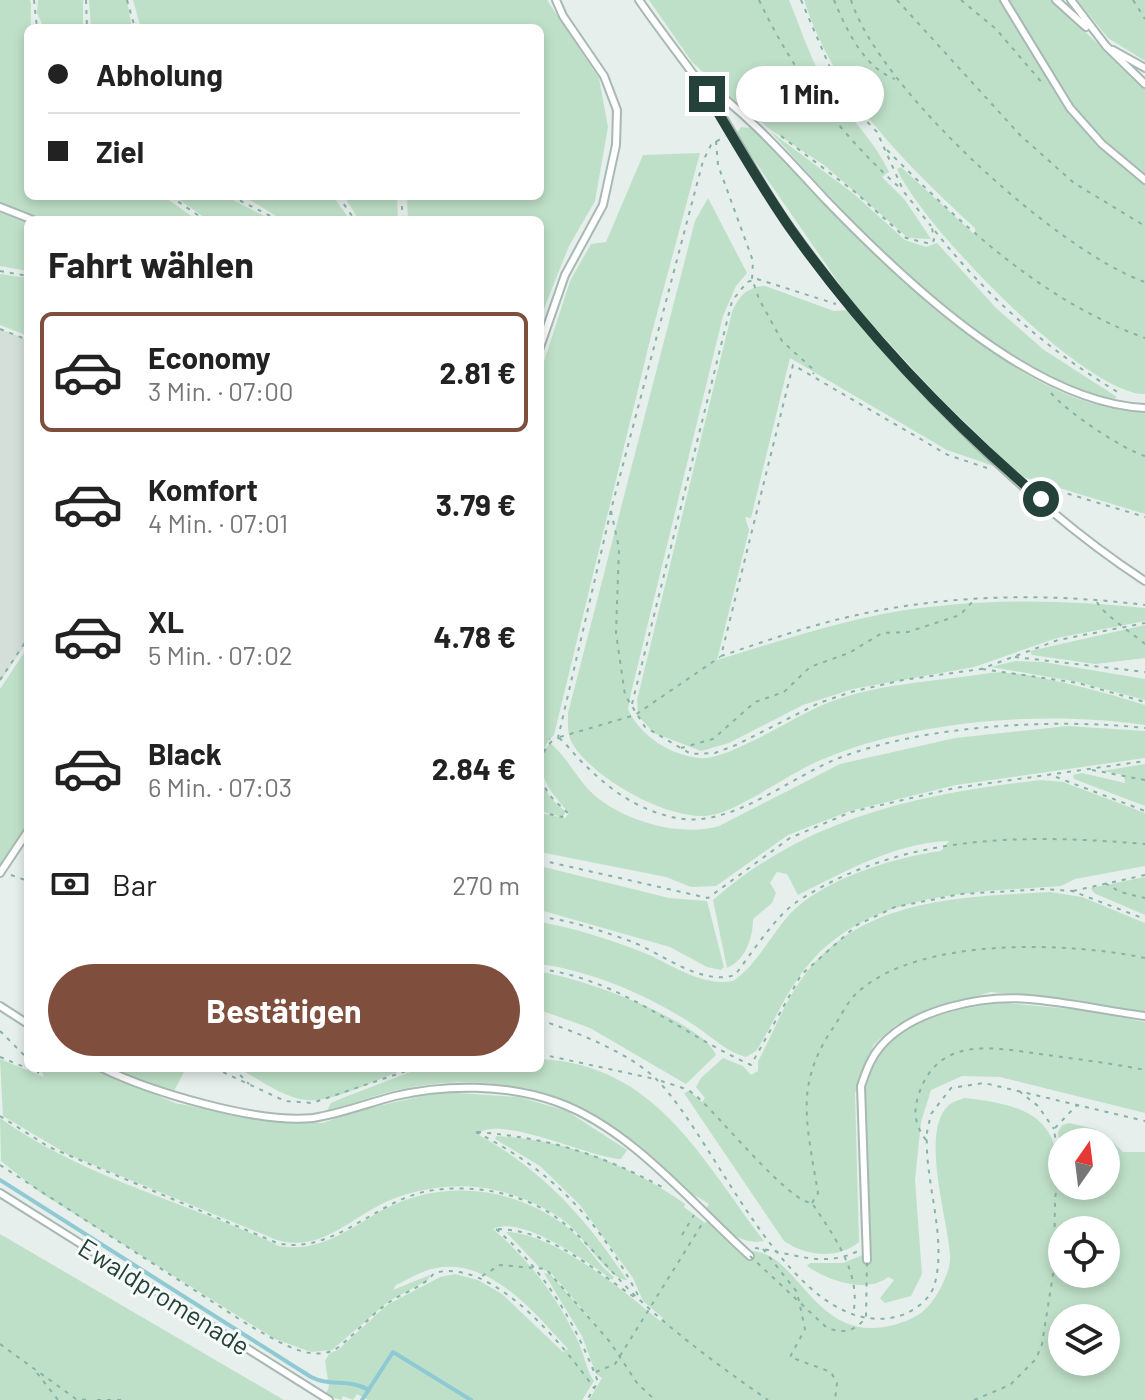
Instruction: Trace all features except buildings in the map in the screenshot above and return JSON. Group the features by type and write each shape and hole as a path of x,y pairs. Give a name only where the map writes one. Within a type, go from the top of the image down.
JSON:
{"lane":[{"path":"544,335 565,275 603,205 616,145 617,110 604,76 563,16 556,0"},
{"path":"639,0 691,73 788,225 852,307 933,398 1018,479 1113,560 1145,581"},
{"path":"1004,0 1070,108 1102,144 1145,180"},
{"path":"1056,0 1145,84"},
{"path":"1071,0 1106,46 1145,68"},
{"path":"691,73 732,102 758,126 887,259 948,312 1039,378 1077,396 1118,407 1145,408"},
{"path":"0,207 24,216"},
{"path":"1,872 24,837"},
{"path":"867,1260 861,1086 869,1063 892,1036 926,1017 998,999 1028,999 1145,1016"},
{"path":"0,1006 24,1021"},
{"path":"110,1072 131,1082 193,1101 246,1113 312,1118 442,1088 516,1092 580,1113 648,1160 750,1256"},
{"name":"Ewaldpromenade","path":"0,1193 329,1400"}],"path":[{"path":"34,0 37,24"},
{"path":"86,0 87,24"},
{"path":"127,0 134,24"},
{"path":"759,0 790,60 827,114 904,192 967,271 1014,319 1123,395"},
{"path":"801,0 835,79 886,149 939,202 1011,265 1089,316 1145,338"},
{"path":"834,0 856,43 881,74 896,79"},
{"path":"851,0 872,45 896,79 995,180 1056,233 1125,274 1145,282"},
{"path":"897,0 1021,136 1074,183 1145,226"},
{"path":"961,0 996,29 1048,89"},
{"path":"1133,0 1145,19"},
{"path":"758,126 774,132 824,167 906,238 934,243 932,228"},
{"path":"716,141 721,174 753,261 752,279 765,312 782,341 815,371 813,375"},
{"path":"886,149 904,192"},
{"path":"544,756 546,747 558,738 611,510 703,161"},
{"path":"176,200 199,216"},
{"path":"239,200 270,216"},
{"path":"0,271 24,275"},
{"path":"752,279 852,307"},
{"path":"632,705 732,301 752,279"},
{"path":"0,329 24,338"},
{"path":"721,656 793,365 948,455 990,469"},
{"path":"1039,378 1065,409 1118,444 1145,456"},
{"path":"1018,479 1145,517"},
{"path":"611,510 619,548 617,653 625,695 635,715 655,735 691,754 715,753 819,703 851,692 903,680 981,669 1058,640 1145,623"},
{"path":"544,742 635,715 721,656 856,615 974,600 1043,596 1145,605"},
{"path":"1096,599 1103,614 1126,626 1145,644"},
{"path":"679,748 713,739 755,702 784,692 810,667 849,653 882,633 908,632 960,615 974,600"},
{"path":"0,680 24,644"},
{"path":"1011,657 1145,672"},
{"path":"981,669 1078,683 1145,702"},
{"path":"558,738 623,797 661,815 700,821 730,811 839,758 898,742 1004,725 1145,728"},
{"path":"544,861 708,898 790,838 851,812 955,788 1145,761"},
{"path":"1089,769 1102,775 1145,780"},
{"path":"1055,776 1145,811"},
{"path":"544,780 547,792 568,813 562,817 544,813"},
{"path":"544,918 620,938 704,975 720,978 735,975 795,902 867,866 897,855 988,840 1051,836 1145,844"},
{"path":"1,872 24,880"},
{"path":"544,969 573,973 633,998 751,1065 801,975 857,925 895,907 961,894 1072,891 1145,875"},
{"path":"1104,883 1120,892 1145,898"},
{"path":"1072,891 1145,919"},
{"path":"544,1021 574,1032 658,1080 780,1254 825,1302 853,1316 886,1319 907,1315 924,1301 934,1287 938,1264 926,1141 931,1114 951,1088 984,1083 1145,1121"},
{"path":"0,1031 24,1055"},
{"path":"926,1141 917,1128 915,1117 926,1079 942,1060 967,1049 1009,1047 1145,1070"},
{"path":"544,1055 658,1080 692,1092 777,1179 802,1202 812,1203 844,1258 856,1293 853,1316"},
{"path":"0,1057 24,1067"},
{"path":"222,1072 285,1101 312,1103 341,1096 404,1072"},
{"path":"237,1072 250,1085"},
{"path":"1018,1090 1038,1106 1053,1128"},
{"path":"1055,1128 1077,1105"},
{"path":"0,1116 49,1147 295,1248 333,1236 409,1195 446,1188 483,1189 517,1198 566,1224 641,1301 687,1342 768,1400"},
{"path":"641,1301 624,1269 574,1201 538,1167 476,1132 548,1140 579,1149 613,1161 665,1188"},
{"path":"0,1165 250,1326 309,1353 320,1355 335,1350 387,1304 428,1281 434,1273 445,1271 481,1277 542,1327 571,1356 594,1388"},
{"path":"974,1400 1010,1385 1036,1359 1042,1344 1054,1268 1055,1200"},
{"path":"682,1235 695,1213"},
{"path":"594,1373 605,1370 619,1356 687,1244 709,1218"},
{"path":"587,1400 598,1382 567,1313 537,1269 496,1229 514,1230 563,1250 641,1301"},
{"path":"738,1246 809,1259 844,1258 866,1246"},
{"path":"763,1249 797,1292 805,1329 790,1357 831,1372 837,1383 835,1400"},
{"path":"750,1256 826,1327 838,1331 852,1330 866,1317 867,1260"},
{"path":"481,1277 500,1265 546,1269 619,1356 637,1383 655,1400"},
{"path":"0,1344 76,1399 91,1400"},
{"path":"34,1369 58,1400"},
{"path":"97,1400 124,1400"}],"shaded area":[{"path":"0,329 24,338 24,646 0,682"}],"green space":[{"path":"0,0 30,0 31,24 24,24 24,200 169,200 191,216 30,216 0,204"},
{"path":"38,0 83,0 83,24 42,24 37,13"},
{"path":"89,0 127,0 131,24 91,24"},
{"path":"133,0 547,0 599,78 608,127 595,201 569,246 544,309 544,216 408,216 407,200 544,200 544,24 140,24"},
{"path":"649,0 789,0 814,62 827,85 883,161 889,172 882,177 905,200 931,239 908,238 824,165 768,128 733,99 692,62"},
{"path":"804,0 1000,0 1080,122 1120,164 1145,183 1145,394 1118,387 1084,367 1046,338 970,265 937,228 897,169 901,167 975,235 975,228 898,152 852,96 817,34"},
{"path":"1008,0 1052,0 1145,89 1145,174 1104,140 1068,100"},
{"path":"1077,0 1145,0 1145,61 1108,38"},
{"path":"741,127 758,129 933,301 997,354 1031,377 1067,395 1105,406 1145,411 1145,514 1020,476 936,394 854,305 736,134"},
{"path":"770,131 854,194 905,240 926,247 937,243 996,308 1044,350 1117,397 1109,402 1060,381 1013,355 968,323 883,250"},
{"path":"700,153 651,336 554,735 544,749 544,362 570,281 591,244 606,242 643,155"},
{"path":"708,198 747,273 736,286 723,316 631,693 628,709 640,728 668,749 701,758 712,757 742,746 839,699 903,684 990,673 1022,674 1067,683 1145,705 1145,725 1023,719 938,727 857,746 795,773 737,806 712,815 695,816 655,805 634,795 614,783 582,756 570,740 568,713 695,221"},
{"path":"180,200 233,200 264,216 202,216"},
{"path":"250,200 336,200 347,216 276,216"},
{"path":"346,200 397,200 398,216 356,216"},
{"path":"0,212 24,221 24,270 0,266"},
{"path":"0,274 24,277 24,334 0,325"},
{"path":"765,286 834,311 847,310 1002,469 947,450 790,358 751,518 745,517 749,530 717,660 866,617 984,602 1145,608 1145,621 1057,638 974,667 853,689 803,705 729,743 701,751 654,733 638,716 637,700 732,312 744,293"},
{"path":"1145,625 1145,658 1095,664 1032,655 1030,651"},
{"path":"24,653 24,831 0,866 0,689"},
{"path":"1015,661 1043,662 1145,679 1145,700 1078,682 991,667"},
{"path":"1068,726 1145,731 1145,758 956,785 850,811 788,835 716,886 691,887 666,877 544,853 544,814 565,818 569,813 544,778 544,753 550,743 602,801 633,818 686,830 719,826 840,764 955,738"},
{"path":"1145,764 1145,806 1074,779 1073,775 1082,773 1125,783 1124,775 1102,771"},
{"path":"1041,780 1063,782 1145,813 1145,866 1075,879 1061,886 952,895 917,902 884,912 852,927 824,949 799,977 756,1051 746,1057 640,995 580,972 544,965 544,923 625,946 695,977 733,981 756,959 789,915 803,902 839,881 881,864 941,851 949,841 890,852 798,895 787,874 777,872 770,883 776,893 772,903 753,919 747,947 739,960 727,968 713,900 749,872 787,848 867,814 909,802"},
{"path":"544,785 551,798 566,812 562,817 544,812"},
{"path":"544,867 669,898 707,901 724,967 721,970 707,967 670,947 544,911"},
{"path":"1145,877 1145,915 1094,893 1091,888"},
{"path":"1050,892 1082,897 1145,923 1145,1012 991,992 929,1010 895,1026 874,1044 855,1093 859,1242 841,1252 822,1254 802,1250 784,1241 684,1093 689,1091 702,1102 705,1098 696,1087 701,1078 723,1058 743,1066 751,1075 758,1071 758,1061 801,980 824,953 851,932 881,917 947,900"},
{"path":"544,973 637,1002 688,1028 706,1042 716,1055 686,1084 590,1028 544,1011"},
{"path":"1005,1003 1081,1010 1145,1022 1145,1113 1000,1077 962,1076 931,1090 921,1122 915,1180 922,1274 911,1296 885,1303 880,1298 894,1280 888,1277 869,1285 848,1284 807,1266 810,1263 843,1263 863,1255 863,1262 872,1261 863,1105 867,1078 876,1059 905,1031 924,1021 965,1009"},
{"path":"0,1059 24,1069 24,1072 44,1077 42,1072 101,1072 175,1103 268,1121 323,1123 355,1111 441,1092 519,1097 567,1111 627,1150 621,1159 505,1129 489,1129 477,1134 523,1163 561,1197 596,1236 627,1280 613,1273 567,1223 549,1210 505,1193 484,1188 447,1187 410,1193 374,1208 321,1238 293,1243 277,1240 67,1154 3,1116"},
{"path":"544,1060 580,1065 615,1078 646,1097 696,1149 764,1241 746,1241 732,1233 705,1210 709,1204 696,1196 694,1199 661,1168 596,1119 561,1102 525,1090 486,1083 444,1083 389,1092 327,1111 331,1103 411,1072 544,1072"},
{"path":"120,1072 184,1072 174,1091"},
{"path":"245,1072 398,1072 319,1100 298,1099"},
{"path":"964,1098 1002,1104 1033,1116 1044,1126 1048,1132 1048,1200 1120,1200 1120,1149 1123,1152 1145,1152 1145,1400 589,1400 602,1378 596,1374 582,1336 544,1273 550,1274 609,1340 552,1274 539,1267 506,1232 545,1242 566,1253 608,1280 660,1321 663,1318 643,1301 633,1278 580,1205 540,1166 495,1139 496,1136 546,1142 571,1149 642,1177 685,1204 684,1207 705,1223 707,1221 749,1261 754,1256 751,1251 768,1255 827,1311 845,1322 867,1328 894,1325 915,1317 931,1303 946,1277 950,1255 938,1177 936,1135 940,1118 953,1102"},
{"path":"0,1118 32,1139 100,1173 279,1246 315,1245 392,1205 441,1192 492,1193 540,1210 577,1236 614,1277 612,1280 588,1262 536,1234 505,1226 493,1229 530,1265 550,1292 579,1342 594,1381 582,1400 368,1400 357,1394 353,1400 343,1396 341,1400 325,1395 329,1387 325,1361 329,1354 339,1349 387,1305 440,1277 455,1274 478,1280 502,1294 563,1352 568,1349 511,1292 494,1280 456,1267 431,1269 396,1285 393,1290 430,1275 428,1280 389,1301 332,1350 311,1352 275,1339 41,1193 1,1161"},
{"path":"1069,1123 1091,1128 1060,1128"},
{"path":"0,1234 284,1400 0,1400"}],"waterway":[{"path":"0,1180 311,1377 325,1382 354,1384 369,1390"},
{"path":"362,1400 393,1352 471,1400"}],"route":[{"path":"707,94 788,225 823,273 933,398 1041,499"}]}
